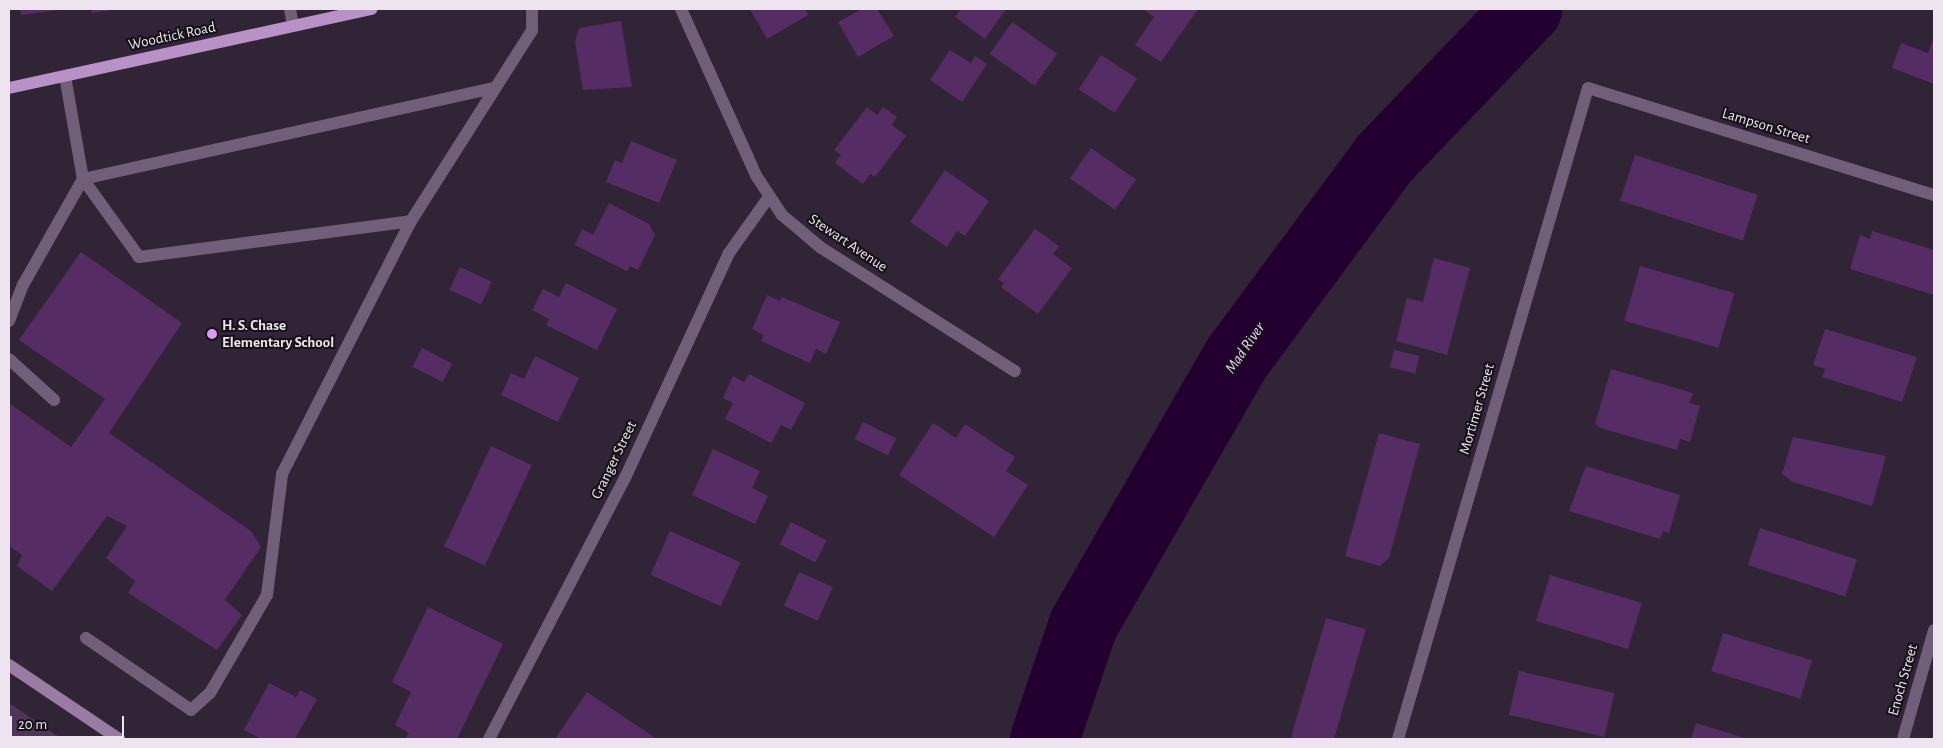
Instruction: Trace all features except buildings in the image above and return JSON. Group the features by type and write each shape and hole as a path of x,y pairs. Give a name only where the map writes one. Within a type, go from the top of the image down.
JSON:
{"main road":[{"name":"Woodtick Road","path":"9,88 371,9"},
{"path":"9,665 119,739"}],"street":[{"path":"290,9 293,26"},
{"path":"86,638 191,710 210,693 267,595 282,474 411,221 493,88 532,30 532,9"},
{"name":"Stewart Avenue","path":"681,9 769,197 820,247 1015,371"},
{"path":"64,76 83,179 139,257 411,221"},
{"path":"9,321 23,285 83,179 493,88"},
{"name":"Lampson Street","path":"1588,88 1934,195"},
{"name":"Mortimer Street","path":"1398,739 1588,88"},
{"name":"Granger Street","path":"490,739 625,478 729,253 769,197"},
{"path":"9,359 54,400"},
{"name":"Enoch Street","path":"1903,739 1934,630"}],"shaded area":[{"path":"9,703 62,739 9,739"}],"waterway":[{"name":"Mad River","path":"1044,739 1083,624 1236,358 1383,159 1527,9"}],"place":[{"name":"H. S. Chase Elementary School","path":"212,334"}]}
